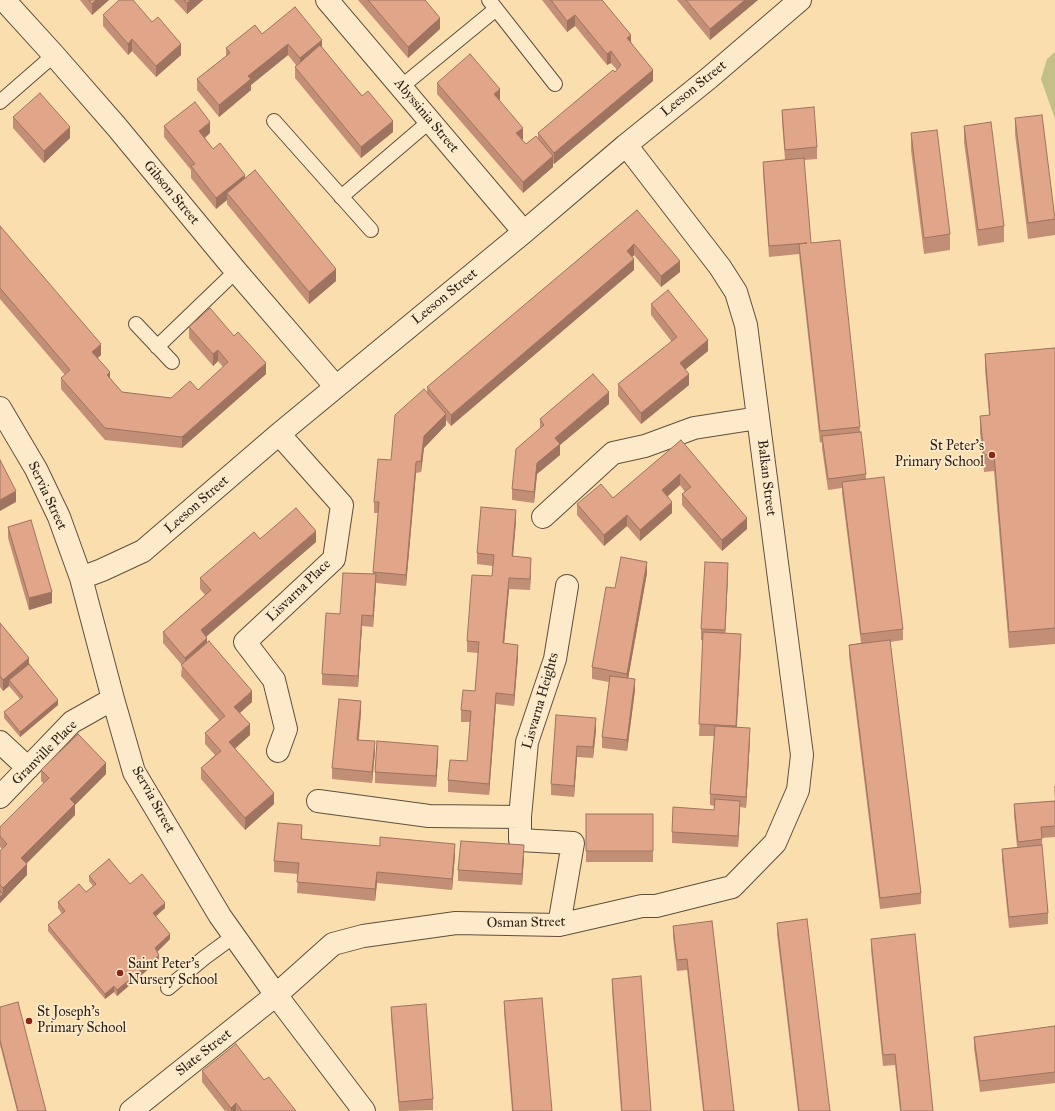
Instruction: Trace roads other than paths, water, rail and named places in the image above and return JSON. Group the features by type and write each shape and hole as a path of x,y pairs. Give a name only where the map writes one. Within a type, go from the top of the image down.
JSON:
{"street":[{"name":"Gibson Street","path":"4,0 121,132 236,271 336,386"},
{"name":"Abyssinia Street","path":"327,0 524,232"},
{"name":"Leeson Street","path":"81,578 143,551 336,386 524,232 626,144 708,78 800,0"},
{"name":"Balkan Street","path":"626,144 720,267 736,292 746,325 802,755 798,790 775,843"},
{"name":"Servia Street","path":"0,408 36,469 59,517 81,578 134,772 220,916 276,995 364,1111"},
{"path":"542,517 613,453 645,446 694,428 758,418"},
{"name":"Lisvarna Place","path":"278,751 286,729 274,680 244,642 334,559 342,505 279,434"},
{"name":"Lisvarna Heights","path":"520,817 527,742 555,659 567,586"},
{"name":"Granville Place","path":"0,797 72,722 113,699"},
{"path":"0,742 28,768"},
{"path":"318,801 429,816 520,817 520,840 572,844 559,925"},
{"name":"Osman Street","path":"276,995 333,944 363,936 456,923 559,925 642,906 656,906 732,887 775,843"},
{"name":"Slate Street","path":"143,1107 276,995"}],"lane":[{"path":"401,87 492,5 556,84"},
{"path":"0,102 54,55"},
{"path":"274,120 371,230"},
{"path":"341,197 430,121"},
{"path":"157,347 236,271"},
{"path":"136,324 172,362"},
{"path":"168,988 204,958 234,936"}],"place":[{"name":"St Peter's Primary School","path":"992,455"},
{"name":"Saint Peter's Nursery School","path":"120,973"},
{"name":"St Joseph's Primary School","path":"29,1021"}]}
